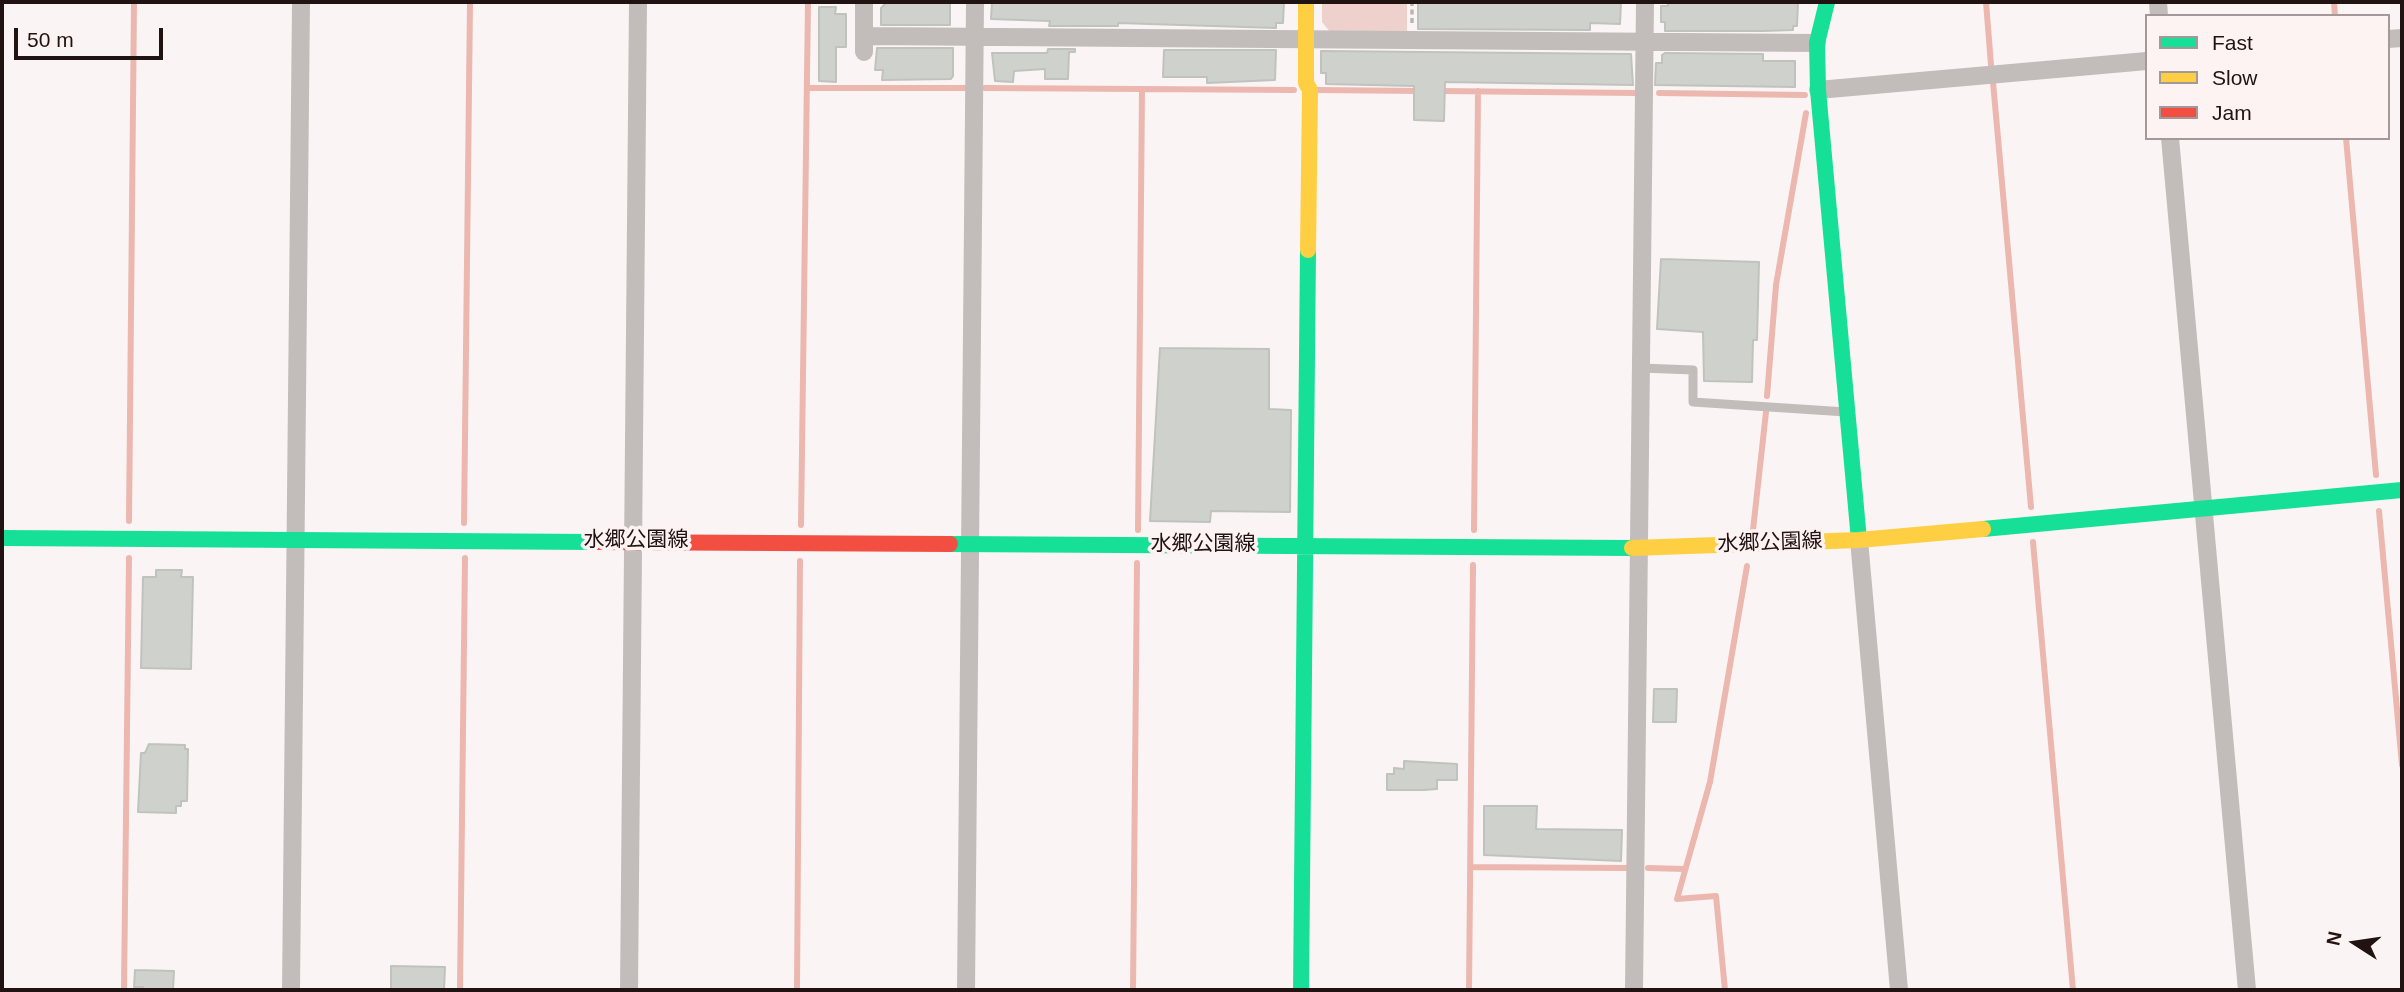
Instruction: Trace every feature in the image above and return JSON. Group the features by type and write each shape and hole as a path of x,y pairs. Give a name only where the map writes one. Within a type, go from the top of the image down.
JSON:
{"main road":[{"path":"1301,990 1310,90 1306,83 1306,2"},
{"path":"1827,2 1817,43 1818,90 1860,540"},
{"name":"水郷公園線","path":"2,538 1639,548 1860,540 2402,490"}],"street":[{"path":"291,990 302,2"},
{"path":"629,990 638,2"},
{"path":"864,2 864,44 975,36 1817,43"},
{"path":"966,990 975,2"},
{"path":"1634,990 1645,2"},
{"path":"1818,90 2145,61"},
{"path":"2171,140 2247,990"},
{"path":"1860,540 1899,990"}],"lane":[{"path":"1641,368 1693,370 1693,402 1848,412"}],"shaded area":[{"path":"1322,2 1407,2 1407,32 1330,32 1322,22"}],"building":[{"path":"887,2 950,2 950,25 881,25 881,8"},
{"path":"992,2 1284,2 1283,23 1276,23 1276,28 1118,23 1118,26 1049,26 1050,21 991,19"},
{"path":"1418,2 1621,2 1620,24 1590,23 1590,30 1418,29"},
{"path":"1668,2 1798,2 1797,26 1793,26 1793,30 1665,31 1665,22 1661,22 1661,6 1668,6"},
{"path":"819,7 836,7 835,14 846,14 846,47 836,47 836,82 819,81"},
{"path":"877,48 953,48 953,76 951,79 882,80 883,70 875,70"},
{"path":"1048,49 1075,49 1075,52 1069,52 1068,79 1045,79 1045,69 1014,71 1013,82 995,81 992,53 1047,53"},
{"path":"1164,50 1276,50 1275,80 1207,83 1207,77 1163,77"},
{"path":"1321,51 1631,54 1633,85 1445,82 1444,121 1414,120 1414,86 1326,84 1326,73 1321,73"},
{"path":"1763,54 1763,61 1795,61 1795,87 1655,85 1656,63 1662,63 1662,55"},
{"path":"1661,259 1759,262 1757,340 1753,340 1752,382 1704,381 1703,332 1657,329"},
{"path":"1160,348 1269,349 1269,409 1291,410 1290,512 1211,511 1210,522 1150,521"},
{"path":"156,570 182,570 181,577 193,577 191,669 141,668 143,577 156,577"},
{"path":"1654,689 1677,689 1676,722 1653,722"},
{"path":"149,744 185,745 185,749 188,749 187,801 181,801 181,806 176,806 176,813 138,812 141,753 145,753"},
{"path":"1404,761 1457,764 1457,780 1437,780 1437,789 1387,790 1387,774 1394,774 1394,768 1404,769"},
{"path":"1484,806 1537,806 1536,829 1622,830 1621,861 1484,855"},
{"path":"391,966 445,967 444,990 391,990"},
{"path":"135,970 174,971 173,990 143,990 143,987 134,987"}],"waterway":[{"path":"129,521 134,2"},
{"path":"464,523 470,2"},
{"path":"801,525 808,2"},
{"path":"1986,2 1991,65"},
{"path":"2334,2 2335,14"},
{"path":"1993,82 2031,507"},
{"path":"807,88 965,88"},
{"path":"985,88 1294,90"},
{"path":"1138,530 1142,89"},
{"path":"1317,90 1421,91"},
{"path":"1439,91 1636,93"},
{"path":"1474,530 1478,91"},
{"path":"1659,93 1805,95"},
{"path":"1767,396 1776,285 1806,113"},
{"path":"2346,140 2376,475"},
{"path":"1753,530 1766,412"},
{"path":"2379,511 2402,765"},
{"path":"2033,542 2073,990"},
{"path":"124,990 129,558"},
{"path":"460,990 465,558"},
{"path":"797,990 800,561"},
{"path":"1133,990 1137,563"},
{"path":"1469,990 1473,565"},
{"path":"1725,990 1716,896 1677,899 1710,782 1747,566"},
{"path":"1470,867 1626,868"},
{"path":"1648,868 1685,869"}],"traffic: fast":[{"path":"1827,2 1817,43 1818,90 1859,540"},
{"path":"1301,990 1308,250"},
{"path":"1983,529 2402,490"},
{"path":"2,538 592,542"},
{"path":"950,544 1632,548"}],"traffic: slow":[{"path":"1306,2 1306,83 1310,90 1308,250"},
{"path":"1632,548 1859,540 1983,529"}],"traffic: jam":[{"path":"592,542 950,544"}]}
